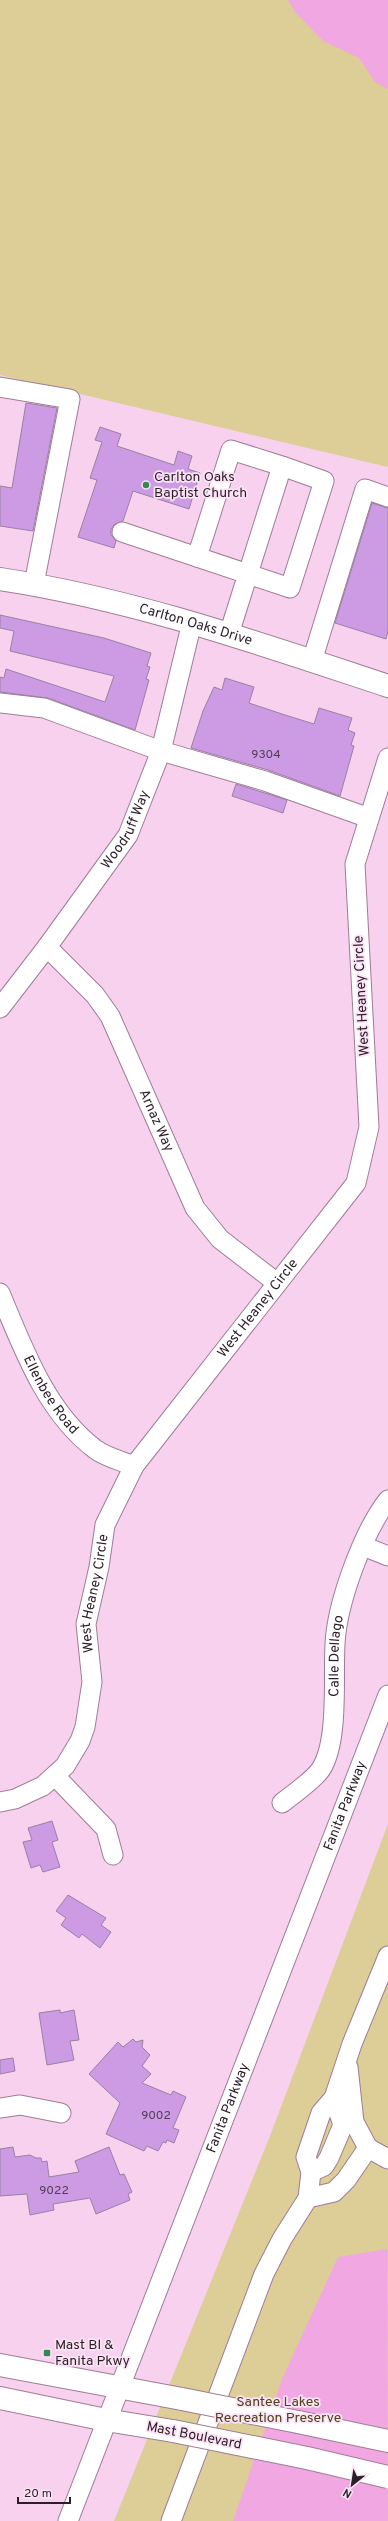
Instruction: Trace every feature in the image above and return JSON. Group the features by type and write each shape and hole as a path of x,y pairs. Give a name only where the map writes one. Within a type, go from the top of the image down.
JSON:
{"main road":[{"name":"Carlton Oaks Drive","path":"0,579 34,584 192,622 388,686"},
{"path":"0,2365 388,2440"},
{"name":"Mast Boulevard","path":"0,2398 106,2420 173,2431 307,2458 388,2477"}],"street":[{"path":"0,387 70,399 34,584"},
{"path":"122,532 197,557 248,574 290,588 324,481 231,450 197,557"},
{"path":"229,634 282,466"},
{"path":"312,661 365,489 388,497"},
{"name":"Woodruff Way","path":"0,1008 47,948 128,834 161,751 192,622"},
{"path":"0,703 44,708 161,751 265,781 369,818"},
{"name":"West Heaney Circle","path":"0,1802 29,1794 55,1776 74,1754 85,1727 92,1682 86,1624 99,1567 105,1525 134,1466 356,1183 369,1127 354,864 388,758"},
{"name":"Arnaz Way","path":"47,948 95,995 110,1016 195,1208 220,1239 277,1283"},
{"name":"Ellenbee Road","path":"0,1293 43,1388 69,1427 96,1450 134,1466"},
{"name":"Calle Dellago","path":"282,1803 321,1770 332,1741 335,1642 342,1598 363,1546 381,1509 388,1500"},
{"path":"363,1546 388,1556"},
{"name":"Fanita Parkway","path":"68,2521 388,1695"},
{"path":"55,1776 106,1829 113,1855"},
{"path":"171,2521 264,2274 282,2239 308,2198 311,2172 306,2157 321,2113 334,2098 347,2059 388,1956"},
{"path":"347,2059 354,2122 368,2148 388,2159"},
{"path":"0,2108 20,2105 61,2113"},
{"path":"308,2198 334,2192 346,2180 368,2148"}],"green space":[{"path":"0,0 388,0 388,467 0,375"},
{"name":"Santee Lakes Recreation Preserve","path":"388,1824 388,2521 114,2521 270,2136"}],"shaded area":[{"path":"288,0 388,0 388,89 375,82 359,58 323,41 295,12"},
{"path":"387,2249 388,2521 233,2521 282,2379 338,2257"}],"building":[{"path":"26,403 57,408 33,531 0,526 0,486 12,488"},
{"name":"Carlton Oaks Baptist Church","path":"100,427 121,434 117,446 174,465 178,451 192,456 188,469 200,473 189,509 133,491 123,521 115,524 111,529 111,535 116,541 114,548 78,537 97,480 90,478 102,442 95,440"},
{"path":"372,503 388,508 388,631 386,639 335,623"},
{"path":"0,615 104,638 151,653 147,666 150,667 146,679 149,680 135,730 48,698 0,692 0,677 4,678 6,669 105,702 114,676 10,651 14,631 0,628"},
{"path":"225,678 254,687 249,703 282,714 314,724 319,708 352,718 348,730 355,733 351,745 354,746 340,796 268,770 191,748 203,711 214,687 222,690"},
{"path":"236,784 287,800 283,813 232,796"},
{"path":"52,1821 58,1840 52,1842 60,1867 43,1872 40,1865 31,1868 23,1842 32,1840 28,1828"},
{"path":"68,1895 106,1918 101,1925 111,1932 100,1948 82,1934 79,1938 61,1925 66,1918 56,1911"},
{"path":"60,2010 60,2013 74,2010 79,2040 70,2041 74,2060 47,2065 39,2013"},
{"path":"133,2039 136,2042 143,2040 142,2047 150,2055 142,2066 151,2074 142,2083 171,2095 173,2091 186,2097 173,2128 179,2130 174,2143 167,2140 166,2143 163,2142 158,2151 147,2146 144,2151 106,2134 120,2103 89,2074 118,2042 123,2047"},
{"path":"13,2058 15,2071 0,2074 0,2060"},
{"path":"13,2147 15,2157 30,2155 36,2158 41,2158 42,2162 47,2161 49,2177 79,2172 75,2161 109,2147 120,2175 124,2174 132,2192 128,2194 130,2200 96,2214 90,2198 53,2204 54,2210 30,2215 27,2194 0,2196 0,2149"}],"place":[{"name":"Carlton Oaks Baptist Church","path":"146,485"},
{"name":"Mast Bl & Fanita Pkwy","path":"47,2353"}]}
